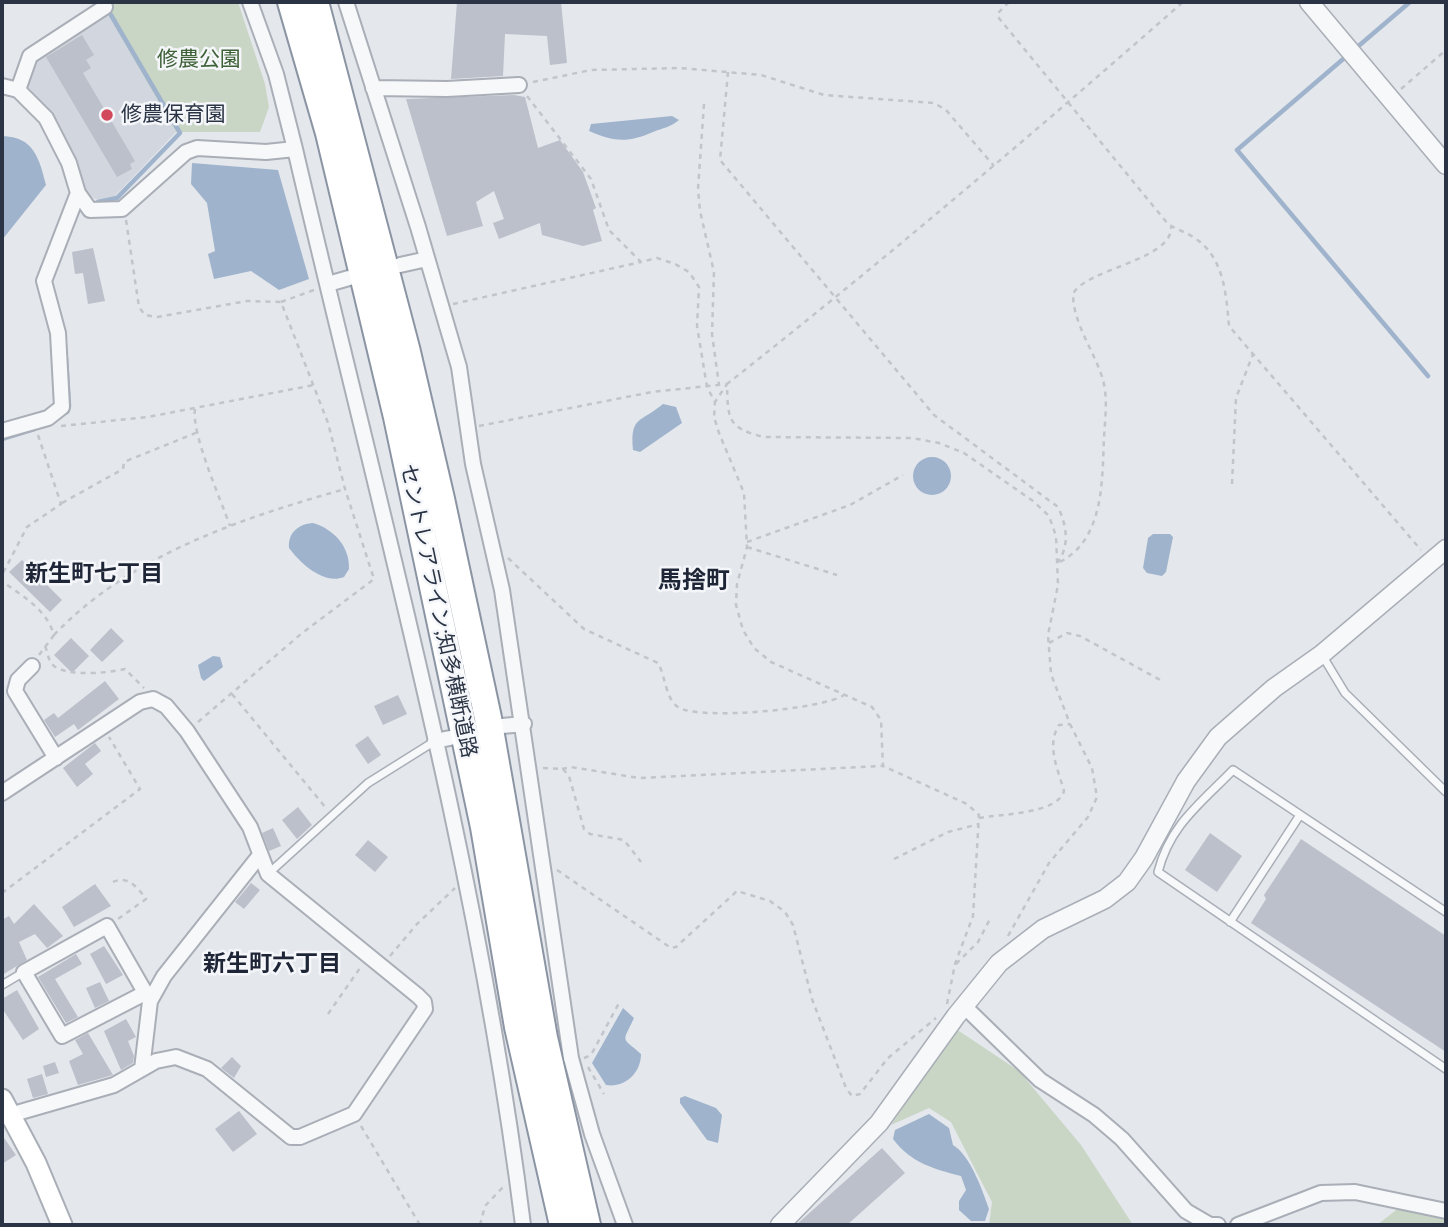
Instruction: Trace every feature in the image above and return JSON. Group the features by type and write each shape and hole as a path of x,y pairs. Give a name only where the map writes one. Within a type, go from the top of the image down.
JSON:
{"highway":[{"name":"セントレアライン;知多横断道路","path":"291,2 329,133 397,417 484,827 518,1027 563,1225"},
{"name":"セントレアライン;知多横断道路","path":"315,2 406,348 441,499 488,718 544,1038 587,1225"},
{"path":"323,29 330,10 327,2"}],"main road":[{"path":"5,1111 36,1163 62,1225"}],"street":[{"path":"250,2 276,74 442,740 517,1173 523,1225"},
{"path":"346,2 443,307 459,367 466,428 495,557 524,724 541,865 592,1134 625,1225"},
{"path":"1309,2 1446,165"},
{"path":"18,90 30,56 105,7"},
{"path":"373,88 447,89 519,85"},
{"path":"2,86 18,90 46,118 69,163 78,192 90,210 122,209 186,152 197,148 266,152 295,149"},
{"path":"2,431 48,418 62,407 58,333 44,281 78,192"},
{"path":"400,265 427,259"},
{"path":"328,284 349,278"},
{"path":"780,1225 879,1123 958,1011 999,963 1044,929 1105,899 1127,882 1144,858 1186,781 1218,737 1274,688 1322,654 1446,549"},
{"path":"33,666 18,680 15,691 55,758"},
{"path":"2,793 140,702 150,700 166,706 187,731 250,827 268,874 424,1002 425,1009 354,1114 300,1137 291,1137 207,1069 191,1061 166,1059 114,1085 5,1111"},
{"path":"502,726 524,724"},
{"path":"142,1069 147,997 107,926 24,972 62,1036 147,997 260,855"},
{"path":"958,1011 1040,1080 1094,1115 1122,1139 1186,1211 1210,1225 1218,1225"},
{"path":"1238,1225 1321,1194 1355,1192 1446,1211"}],"lane":[{"path":"1322,654 1345,693 1446,792"},
{"path":"268,874 368,783 442,740"},
{"path":"1446,912 1233,771 1175,828 1164,849 1158,872 1446,1069"},
{"path":"1230,922 1300,815"},
{"path":"2,985 24,972"}],"path":[{"path":"1009,2 998,13 998,17 1172,230 1167,240 1122,267 1087,281 1073,294 1104,386 1102,497 1080,545 1073,555 1057,564"},
{"path":"883,766 881,720 878,713 771,662 754,648 743,629 736,605 737,584 747,544 744,493 719,433 714,416 715,402 727,384 836,298 1068,103 1183,2"},
{"path":"1390,98 1446,50"},
{"path":"641,262 609,230 591,179 519,85 591,70 680,68 761,75 824,95 934,103 946,110 993,166"},
{"path":"728,72 720,160 934,415 1058,506 1066,530 1065,552 1057,564"},
{"path":"704,104 699,211 714,272 712,334 719,385"},
{"path":"122,209 125,214 139,307 145,315 157,317 247,300 281,302 328,284"},
{"path":"1170,225 1191,235 1215,258 1226,294 1229,326 1431,561"},
{"path":"443,307 657,258 675,264 689,272 699,287 697,326 707,387 715,402"},
{"path":"187,731 374,579 345,489 328,423 281,302"},
{"path":"1232,484 1236,398 1253,354"},
{"path":"466,428 652,392 727,384"},
{"path":"727,384 729,417 733,425 744,432 764,437 912,438 939,443 964,453 1033,501 1049,516 1056,536 1058,585 1049,643 1051,674 1070,723 1092,768 1097,797 1088,817 1049,863 1010,931 999,963"},
{"path":"57,426 148,417 314,385"},
{"path":"195,408 198,432 230,526"},
{"path":"45,428 37,433 61,503"},
{"path":"54,635 51,624 40,608 2,583 2,575 27,527 61,503 123,469 124,462 198,432"},
{"path":"747,544 850,505 903,475"},
{"path":"33,666 54,635 78,611 162,556 230,526 345,489"},
{"path":"747,544 837,575"},
{"path":"495,557 505,557 514,562 584,629 659,663 665,674 669,697 676,706 687,712 701,715 778,709 829,702 844,695"},
{"path":"1049,643 1067,633 1080,636 1164,682"},
{"path":"45,646 49,660 60,668 100,674 129,671 147,691 150,700"},
{"path":"231,693 332,816"},
{"path":"979,818 1025,812 1054,804 1062,798 1064,791 1052,748 1053,734 1059,725 1070,723"},
{"path":"2,892 140,789 103,727"},
{"path":"529,771 571,766 639,778 883,766 967,804 979,818 979,824 973,916 954,965 947,1004 958,1011"},
{"path":"562,769 569,775 584,830 590,834 624,841 642,862"},
{"path":"894,859 948,832 979,824"},
{"path":"541,865 577,881 671,948 676,947 737,891 770,901 785,912 798,940 812,999 846,1088 852,1096 860,1094 888,1058 933,1019 958,1011"},
{"path":"107,926 146,900 130,881 119,879 113,882"},
{"path":"381,967 450,890 466,883"},
{"path":"954,965 963,960 978,942 991,917"},
{"path":"328,1014 368,956"},
{"path":"604,1094 578,1058 591,1055 619,1003"},
{"path":"354,1114 420,1225"},
{"path":"480,1225 485,1206 517,1173"}],"shaded area":[{"name":"修農保育園","path":"108,13 176,132 114,197 98,200 86,195 71,155 38,98 24,83 32,60"}],"green space":[{"name":"修農公園","path":"101,2 238,2 265,84 269,107 260,132 176,132"},
{"path":"956,1029 1019,1071 1081,1145 1133,1225 989,1225 992,1202 951,1122 929,1108 891,1125"},
{"path":"1400,1207 1446,1217 1446,1225 1377,1225"}],"water":[{"path":"672,116 679,120 644,136 628,139 614,139 589,131 591,124"},
{"path":"2,136 13,137 28,145 41,166 46,185 2,240"},
{"path":"192,163 278,170 309,279 279,290 251,271 214,279 208,254 215,251 207,203 191,184"},
{"path":"663,404 676,407 682,423 640,452 633,450 633,431 638,421"},
{"path":"932,457 946,462 951,476 946,490 932,495 918,490 913,476 918,462"},
{"path":"313,523 334,534 344,546 349,569 344,577 336,579 321,576 306,566 289,548 292,533 303,525"},
{"path":"1153,534 1170,534 1173,537 1166,572 1162,576 1147,573 1143,568 1148,538"},
{"path":"213,656 220,657 223,667 204,681 198,665"},
{"path":"623,1008 634,1018 625,1039 641,1054 640,1061 631,1078 619,1084 606,1085 592,1063"},
{"path":"685,1096 716,1108 722,1115 718,1143 707,1140 680,1103 680,1098"},
{"path":"929,1114 949,1128 953,1145 965,1156 975,1173 989,1209 985,1221 971,1221 959,1210 959,1201 966,1190 961,1176 932,1168 915,1159 893,1139 895,1130"}],"building":[{"path":"457,2 561,2 567,63 550,65 547,36 505,34 503,76 451,79"},
{"path":"82,35 94,55 86,60 91,68 83,73 135,161 130,164 132,169 117,177 46,57"},
{"path":"514,95 525,97 538,148 560,140 583,172 596,208 593,210 602,241 583,246 542,235 540,223 499,239 493,223 504,219 494,191 476,202 483,226 447,236 406,99"},
{"path":"93,248 105,301 88,304 83,273 75,274 72,252"},
{"path":"22,560 62,600 50,612 9,572"},
{"path":"111,628 124,641 102,662 90,650"},
{"path":"71,638 89,656 72,673 54,655"},
{"path":"105,681 119,699 78,730 74,724 55,737 44,720 54,713 58,718"},
{"path":"398,695 407,714 383,725 374,706"},
{"path":"368,736 381,755 368,764 355,745"},
{"path":"95,743 101,751 85,764 93,774 77,787 63,768"},
{"path":"298,807 312,825 297,839 282,820"},
{"path":"273,828 281,846 269,851 262,833"},
{"path":"1210,833 1242,856 1217,892 1185,870"},
{"path":"1301,839 1446,936 1446,1052 1251,923 1266,899 1264,895"},
{"path":"368,840 388,857 375,872 355,855"},
{"path":"251,883 260,890 244,909 235,902"},
{"path":"95,884 111,906 74,927 62,907"},
{"path":"34,904 63,936 47,948 35,934 19,942 27,960 2,975 2,920 9,916 14,924"},
{"path":"104,946 123,975 106,984 90,954"},
{"path":"76,954 82,964 55,979 78,1017 66,1023 38,977"},
{"path":"100,982 109,1001 95,1008 86,988"},
{"path":"17,990 39,1029 23,1040 2,1008 2,999"},
{"path":"126,1019 136,1037 128,1041 134,1056 133,1063 121,1070 104,1031"},
{"path":"88,1033 113,1075 78,1085 69,1061 83,1054 75,1040"},
{"path":"232,1057 241,1066 234,1078 221,1068"},
{"path":"55,1062 59,1073 46,1077 43,1066"},
{"path":"42,1074 48,1094 33,1098 27,1079"},
{"path":"239,1111 257,1134 233,1152 215,1129"},
{"path":"2,1135 16,1155 2,1164"},
{"path":"882,1148 905,1173 847,1225 796,1225"}],"waterway":[{"path":"1355,49 1410,2"},
{"path":"98,202 117,198 180,133 111,15"},
{"path":"1349,54 1237,150 1428,376"},
{"path":"66,358 69,406 67,412"},
{"path":"2,439 34,429"}],"place":[{"name":"修農保育園","path":"107,115"}],"district":[{"name":"新生町七丁目","path":"94,574"},
{"name":"馬捨町","path":"694,581"},
{"name":"新生町六丁目","path":"272,964"}]}
